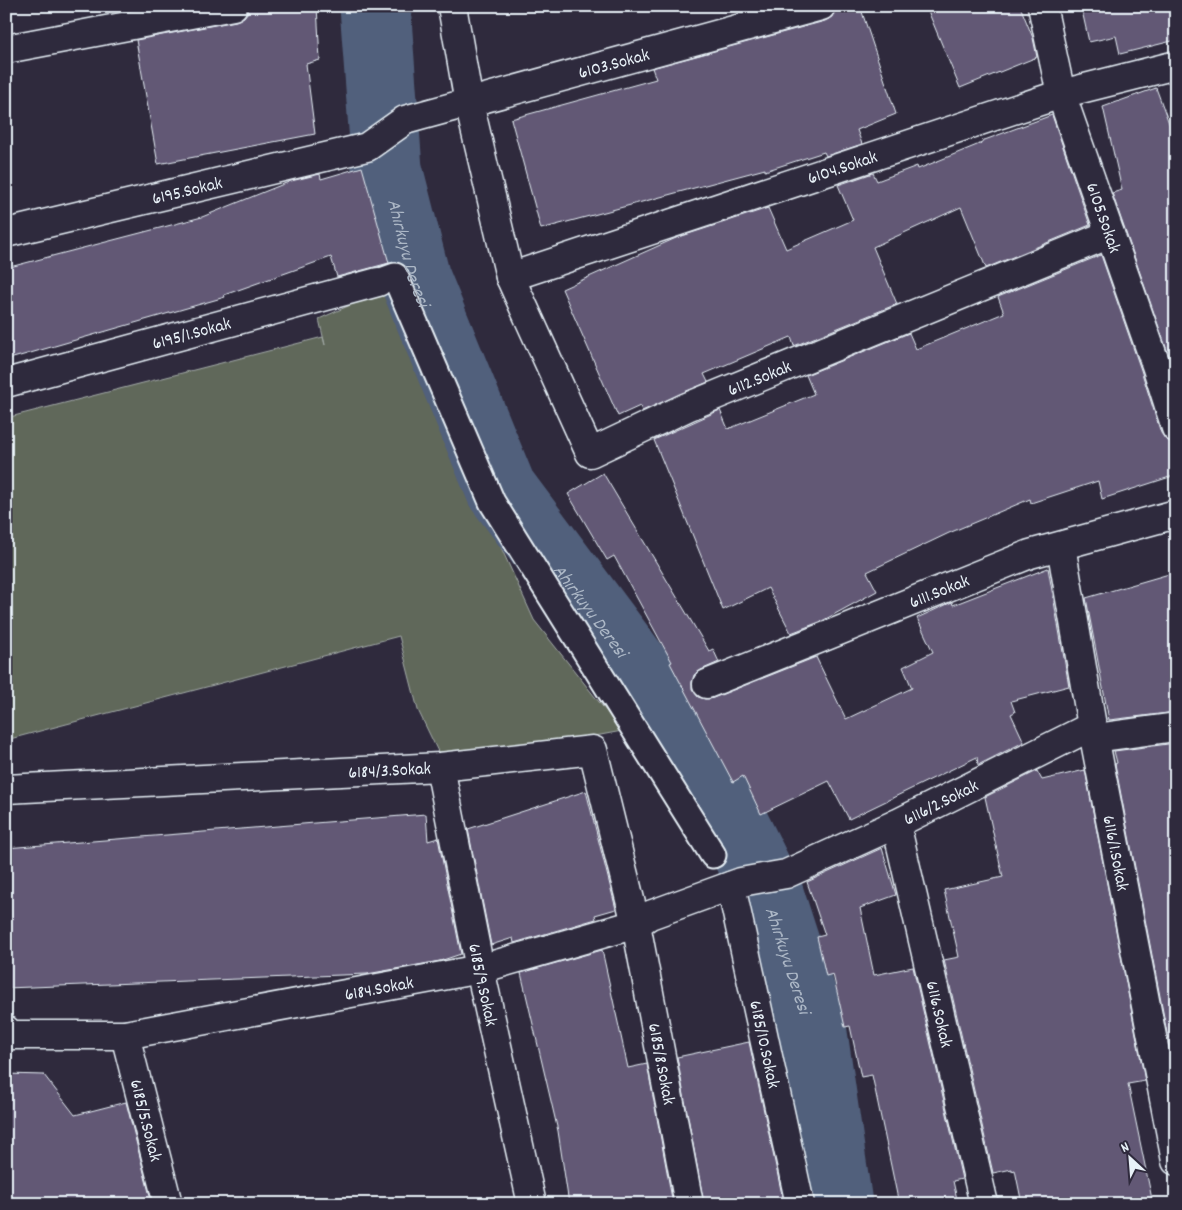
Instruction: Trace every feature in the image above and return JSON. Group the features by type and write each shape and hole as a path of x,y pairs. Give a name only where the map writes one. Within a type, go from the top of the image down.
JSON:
{"street":[{"path":"6,49 233,6"},
{"path":"452,6 468,103 510,277"},
{"name":"6103.Sokak","path":"367,147 405,120 821,6"},
{"name":"6105.Sokak","path":"1042,6 1061,94 1156,365 1176,428"},
{"name":"6104.Sokak","path":"510,277 1061,94 1176,65"},
{"name":"6195.Sokak","path":"6,232 367,147"},
{"name":"6112.Sokak","path":"510,277 590,453 687,407 1110,234"},
{"path":"378,282 395,276 492,502 713,855"},
{"name":"6195/1.Sokak","path":"6,383 378,282"},
{"name":"6111.Sokak","path":"707,684 1030,554 1176,514"},
{"name":"6116/1.Sokak","path":"1061,546 1093,732 1176,1161"},
{"name":"6116/2.Sokak","path":"736,884 786,874 1093,732 1176,727"},
{"name":"6184/3.Sokak","path":"6,789 440,767 593,750 636,924"},
{"name":"6185/9.Sokak","path":"440,767 480,969 532,1204"},
{"name":"6116.Sokak","path":"896,824 984,1204"},
{"name":"6184.Sokak","path":"6,1030 9,1035 125,1035 480,969 636,924 650,915 736,884"},
{"name":"6185/10.Sokak","path":"736,884 800,1204"},
{"name":"6185/8.Sokak","path":"636,924 689,1204"},
{"name":"6185/5.Sokak","path":"125,1035 168,1204"}],"green space":[{"path":"384,290 534,620 622,731 444,764 418,710 399,636 6,740 6,418 323,337 325,345 319,319"}],"building":[{"path":"248,6 317,6 320,60 306,64 315,134 158,164 136,40 236,21 244,17 248,12"},
{"path":"836,6 860,6 896,114 857,130 862,144 826,156 824,152 765,171 765,169 541,229 511,119 656,79 652,68 825,21 832,17"},
{"path":"926,6 1020,6 1033,38 1037,57 960,88"},
{"path":"1081,6 1176,6 1176,40 1120,54 1116,36 1089,42"},
{"path":"1156,88 1176,142 1176,376 1112,193 1122,190 1103,107"},
{"path":"1052,115 1090,225 986,268 961,207 873,247 897,304 794,346 791,337 704,374 708,382 642,411 640,406 618,416 562,289 676,238 768,208 786,249 853,220 838,185 873,173 877,181 917,166 918,169 982,143 982,141"},
{"path":"362,167 389,263 337,277 331,257 224,295 225,297 6,360 6,268 202,217 291,181 320,174 321,179"},
{"path":"1101,255 1161,433 1166,440 1176,443 1176,475 1102,499 1098,481 1031,503 1030,499 949,533 867,572 877,591 822,621 791,633 768,588 723,610 654,440 720,410 728,429 814,394 806,375 909,333 916,349 931,343 1004,313 998,297"},
{"path":"603,473 709,651 713,649 719,662 694,675 692,689 698,697 705,699 713,698 816,657 846,719 912,688 903,667 933,652 917,618 952,602 953,605 1048,568 1069,686 1011,701 1015,712 1011,714 1024,742 978,765 977,757 849,819 829,781 761,814 743,776 733,782 670,663 672,662 614,556 607,560 568,494"},
{"path":"1176,572 1176,712 1109,720 1086,598"},
{"path":"1176,743 1176,1074 1175,1074 1114,751"},
{"path":"1085,770 1145,1081 1128,1084 1153,1204 1022,1204 1015,1170 993,1173 944,960 959,957 944,890 1003,877 985,797 1037,771 1042,780"},
{"path":"586,791 616,909 595,915 596,919 514,943 513,938 491,945 468,829"},
{"path":"426,814 428,841 438,838 461,954 440,961 367,974 6,988 6,848"},
{"path":"882,848 896,895 860,908 874,975 913,967 962,1179 953,1181 958,1204 899,1204 872,1075 861,1077 850,1026 845,1027 833,974 826,976 817,937 825,935 807,882"},
{"path":"602,950 628,1068 647,1064 673,1204 569,1204 558,1131 521,973"},
{"path":"749,1042 784,1204 704,1204 677,1057"},
{"path":"6,1074 44,1075 75,1115 126,1102 152,1204 6,1204"}],"waterway":[{"name":"Ahırkuyu Deresi","path":"375,6 387,169 415,279 501,489 697,751 768,894 811,1027 837,1204"}]}
